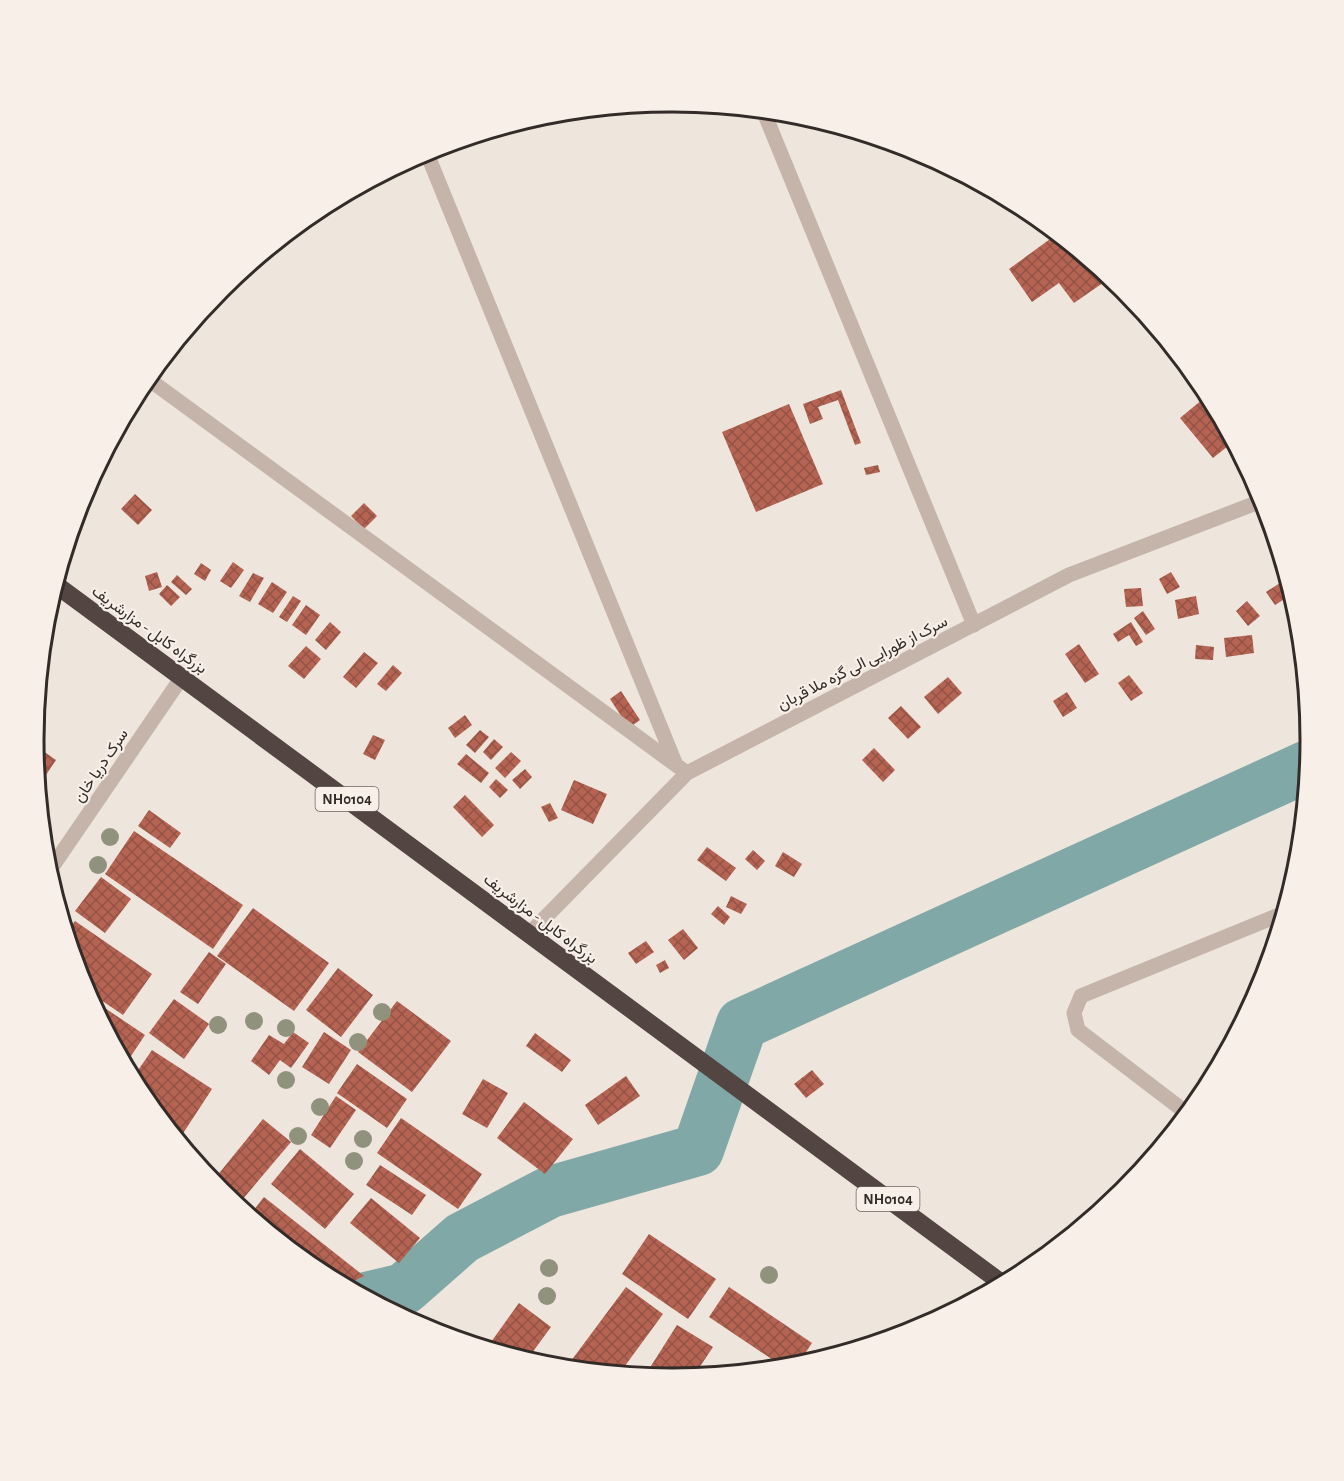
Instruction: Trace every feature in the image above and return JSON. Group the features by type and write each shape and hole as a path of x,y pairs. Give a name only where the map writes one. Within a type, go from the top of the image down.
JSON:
{"highway":[{"name":"بزرگراه کابل - مزارشریف","path":"62,589 996,1278"}],"street":[{"path":"767,119 974,625"},
{"path":"430,160 681,769"},
{"path":"154,383 681,769"},
{"name":"سرک از ظورایی الی گزه ملا قربان","path":"529,934 681,769 974,625 1069,575 1254,504"},
{"name":"سرک دریا خان","path":"56,862 182,677"},
{"path":"1181,1109 1078,1030 1074,1012 1081,996 1275,917"}],"building":[{"path":"1050,239 1102,283 1074,303 1059,283 1032,302 1009,269"},
{"path":"841,390 861,443 855,445 838,400 818,407 823,419 810,424 803,404"},
{"path":"1201,401 1227,447 1213,458 1180,418"},
{"path":"789,404 823,484 756,512 722,432"},
{"path":"878,465 880,472 866,475 864,468"},
{"path":"135,494 152,510 138,525 121,509"},
{"path":"364,503 377,516 364,529 351,516"},
{"path":"233,562 244,570 231,588 220,581"},
{"path":"201,563 211,570 205,581 194,574"},
{"path":"157,572 162,587 149,591 145,576"},
{"path":"1171,572 1180,587 1167,594 1159,579"},
{"path":"253,573 264,578 250,602 239,596"},
{"path":"177,575 192,589 186,595 171,582"},
{"path":"272,582 287,592 273,613 258,604"},
{"path":"1280,583 1284,599 1275,605 1266,592"},
{"path":"167,585 180,597 171,606 159,594"},
{"path":"1141,588 1143,606 1126,607 1124,589"},
{"path":"293,596 301,601 287,622 279,617"},
{"path":"1196,596 1199,614 1178,619 1175,600"},
{"path":"1247,601 1260,616 1248,626 1236,611"},
{"path":"306,605 320,615 306,635 292,625"},
{"path":"1143,611 1155,629 1146,635 1134,618"},
{"path":"330,622 341,632 326,650 315,640"},
{"path":"1131,622 1143,642 1136,646 1129,635 1118,642 1113,634"},
{"path":"1252,635 1254,653 1226,657 1224,638"},
{"path":"1079,644 1099,674 1085,683 1065,654"},
{"path":"1196,645 1214,647 1213,660 1195,659"},
{"path":"306,646 321,659 304,679 288,666"},
{"path":"364,652 378,663 356,688 343,677"},
{"path":"393,665 402,673 386,691 377,684"},
{"path":"1129,675 1143,693 1131,701 1118,683"},
{"path":"948,677 962,693 938,714 924,697"},
{"path":"621,691 640,720 629,728 610,699"},
{"path":"1067,692 1077,708 1063,717 1053,701"},
{"path":"901,706 921,727 908,739 888,718"},
{"path":"465,715 472,725 455,738 448,728"},
{"path":"480,730 489,737 475,753 466,745"},
{"path":"373,735 385,740 375,760 363,754"},
{"path":"494,739 503,747 491,760 483,752"},
{"path":"874,748 895,770 883,782 862,760"},
{"path":"44,752 56,760 45,777"},
{"path":"511,752 521,761 505,778 495,768"},
{"path":"466,754 489,773 481,783 457,764"},
{"path":"525,769 532,777 520,789 512,780"},
{"path":"496,779 508,790 500,798 489,787"},
{"path":"574,780 607,794 593,824 561,810"},
{"path":"465,795 494,825 482,837 453,807"},
{"path":"550,803 558,818 549,822 541,807"},
{"path":"149,810 181,833 170,848 138,826"},
{"path":"134,831 243,905 213,949 105,874"},
{"path":"707,847 736,868 726,881 697,860"},
{"path":"753,850 765,861 757,870 745,859"},
{"path":"783,852 802,864 794,877 775,866"},
{"path":"101,877 131,899 105,933 75,911"},
{"path":"731,896 747,904 741,914 726,907"},
{"path":"718,906 730,917 724,925 711,914"},
{"path":"253,908 329,963 294,1011 217,956"},
{"path":"75,921 152,974 123,1015 99,999 72,925"},
{"path":"683,929 698,948 684,960 668,940"},
{"path":"646,941 654,952 636,964 628,953"},
{"path":"209,952 226,964 198,1004 180,992"},
{"path":"665,960 669,968 660,973 656,965"},
{"path":"338,968 373,995 341,1037 306,1010"},
{"path":"174,999 209,1024 184,1059 149,1033"},
{"path":"397,1001 451,1041 412,1092 358,1052"},
{"path":"103,1007 145,1035 130,1058"},
{"path":"293,1032 309,1043 291,1068 280,1060 269,1075 251,1061 269,1035 284,1044"},
{"path":"324,1032 351,1050 329,1084 302,1067"},
{"path":"535,1033 571,1060 562,1072 526,1046"},
{"path":"152,1050 212,1089 182,1134 149,1090 138,1071"},
{"path":"357,1064 407,1099 387,1128 337,1093"},
{"path":"812,1070 824,1084 806,1098 794,1084"},
{"path":"626,1076 640,1096 598,1125 585,1105"},
{"path":"483,1079 508,1093 487,1128 462,1114"},
{"path":"336,1096 356,1110 330,1148 311,1135"},
{"path":"524,1102 573,1139 545,1174 497,1138"},
{"path":"401,1118 482,1174 458,1209 377,1153"},
{"path":"263,1119 291,1142 243,1199 218,1175"},
{"path":"300,1149 354,1194 325,1229 271,1184"},
{"path":"380,1165 426,1195 412,1215 366,1185"},
{"path":"264,1197 364,1276 353,1282 289,1239 254,1209"},
{"path":"371,1198 420,1238 399,1263 350,1223"},
{"path":"649,1234 716,1279 688,1319 622,1274"},
{"path":"626,1287 663,1314 624,1367 571,1361"},
{"path":"729,1287 812,1343 804,1355 774,1361 709,1317"},
{"path":"519,1303 551,1327 532,1353 491,1342"},
{"path":"677,1325 713,1347 699,1368 649,1368"}],"waterway":[{"path":"377,1295 404,1289 462,1238 550,1192 698,1150 742,1024 1299,770"}]}
